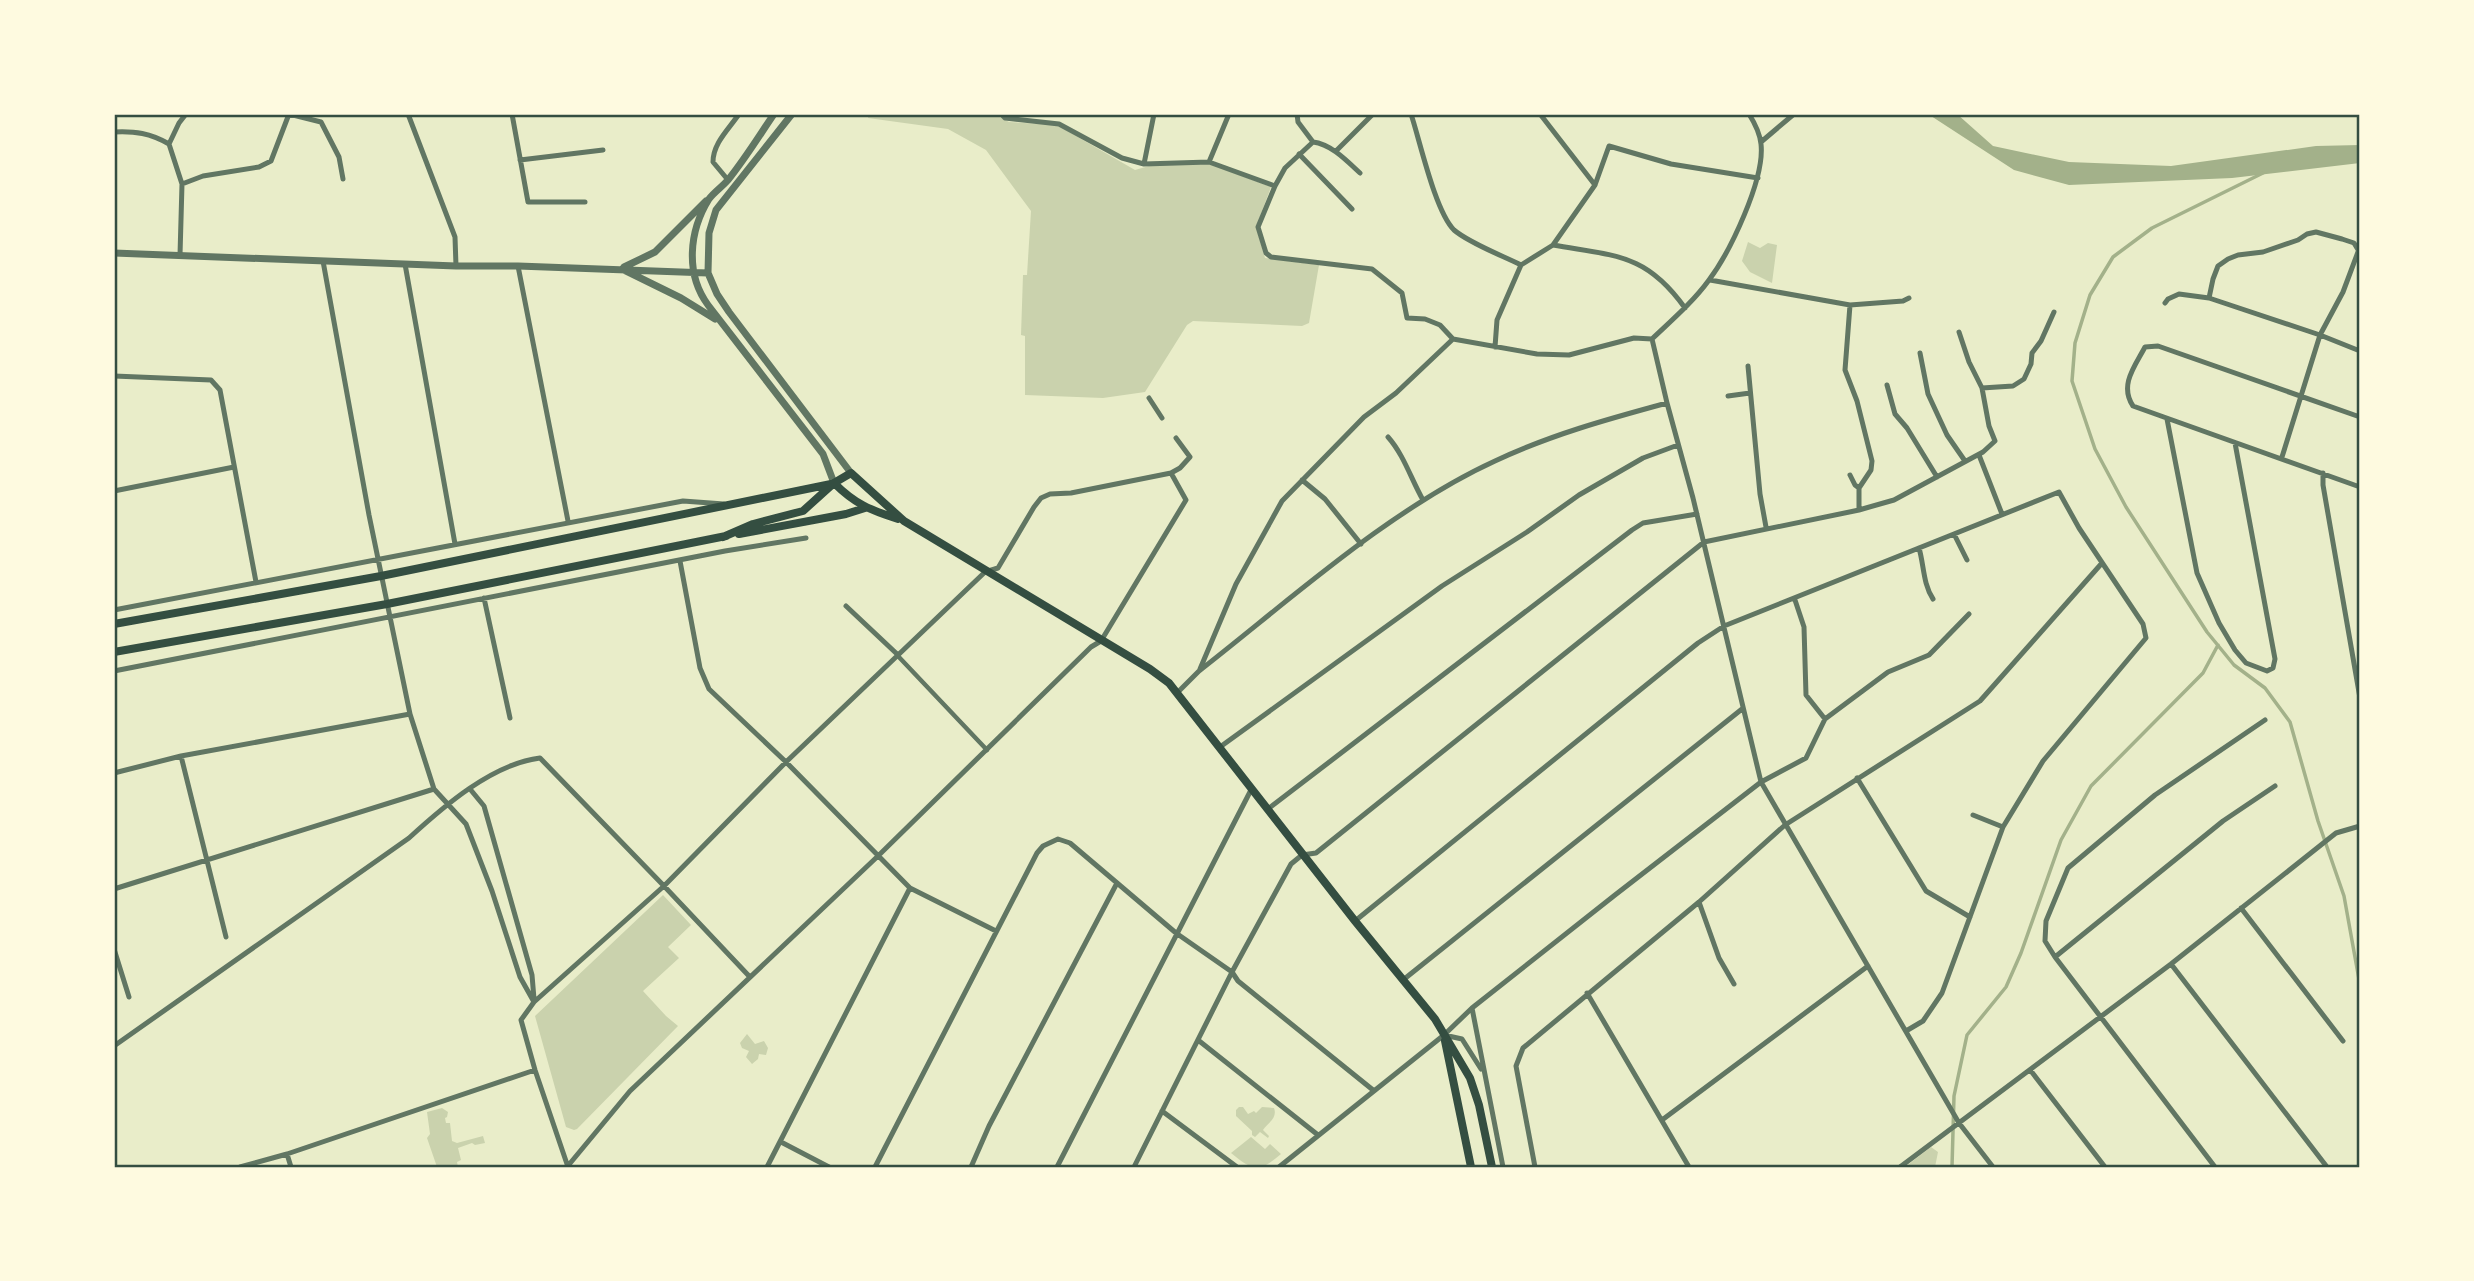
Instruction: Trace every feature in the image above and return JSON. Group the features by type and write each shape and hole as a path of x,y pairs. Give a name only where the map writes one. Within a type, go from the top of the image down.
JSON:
{"main road":[{"path":"723,537 753,524 803,511 834,483 851,473 905,521 1169,683 1354,921 1435,1019 1470,1078 1479,1105 1492,1167"},
{"path":"114,624 381,576 834,483"},
{"path":"834,483 849,498 865,508 905,521"},
{"path":"114,652 387,604 846,514 865,508"},
{"path":"1444,1035 1471,1167"}],"street":[{"path":"169,144 186,114"},
{"path":"182,184 202,176 258,167 271,161 289,114 321,122 339,157 343,179"},
{"path":"408,114 455,237 456,266"},
{"path":"512,114 528,202 585,202"},
{"path":"735,186 713,162 713,153 739,114"},
{"path":"620,269 655,252 728,180 774,114"},
{"path":"792,114 716,210 709,233 708,273 729,312 851,473"},
{"path":"1001,114 1005,118 1059,124 1122,158 1144,164 1209,162 1275,186"},
{"path":"1144,164 1154,114"},
{"path":"1209,162 1229,114"},
{"path":"1297,114 1298,122 1313,142 1336,151 1360,173"},
{"path":"1411,114 1441,211 1454,230 1521,265"},
{"path":"1540,114 1595,185"},
{"path":"1313,142 1285,168 1275,186 1258,227 1266,253 1271,257 1372,269 1402,293 1407,318 1425,318 1440,324 1453,339 1537,354 1569,355 1634,338 1652,339 1685,309 1710,280 1732,243 1758,177 1761,142 1749,114"},
{"path":"1761,142 1794,114"},
{"path":"1336,151 1371,115"},
{"path":"114,132 136,131 155,136 169,144 182,184 180,256"},
{"path":"1495,347 1497,320 1521,265 1553,245 1595,185 1609,146 1671,164 1758,177"},
{"path":"520,160 603,150"},
{"path":"1299,154 1352,209"},
{"path":"711,197 696,223 693,242 693,273 699,293 824,454 834,483"},
{"path":"2209,298 2218,266 2238,255 2263,252 2316,232 2354,243 2359,252 2343,292 2320,335 2282,457"},
{"path":"1553,245 1627,258 1649,270 1671,288 1685,309"},
{"path":"114,253 708,273"},
{"path":"323,261 377,559 410,713 433,789 466,824 492,891 520,977 534,1002"},
{"path":"405,264 456,544"},
{"path":"518,266 568,521"},
{"path":"620,269 681,298 721,322"},
{"path":"1710,280 1850,305 1903,301 1909,298"},
{"path":"2165,303 2179,294 2209,298 2360,351"},
{"path":"1850,305 1845,370 1857,401 1872,461 1871,470 1859,488 1859,510"},
{"path":"1982,388 2013,386 2024,379 2031,364 2032,353 2041,341 2054,312"},
{"path":"1134,1167 1232,972 1291,864 1303,855 1316,853 1704,542 1766,527 1859,510 1894,500 1979,455 1995,441 1989,426 1982,388 1969,362 1959,332"},
{"path":"1199,671 1236,584 1282,501 1364,417 1396,393 1453,339"},
{"path":"1652,339 1761,782 1959,1123 1993,1167"},
{"path":"2360,417 2158,346 2145,347 2129,377 2127,396 2133,406 2360,487"},
{"path":"1920,353 1928,394 1947,435 1965,461"},
{"path":"1748,366 1760,494 1766,527"},
{"path":"114,376 211,380 220,390 256,582"},
{"path":"1887,385 1895,414 1907,428 1937,477"},
{"path":"1728,396 1750,393"},
{"path":"1149,398 1162,418"},
{"path":"1177,693 1199,671 1361,544 1423,500 1526,447 1667,403"},
{"path":"2167,419 2197,573 2219,623 2246,663 2267,671 2273,668 2275,659 2235,443"},
{"path":"1388,437 1401,452 1409,475 1423,500"},
{"path":"568,1167 521,1020 534,1002 664,886 897,654 985,572 999,568 1041,498 1049,494 1071,493 1171,473 1180,468 1189,457 1176,439"},
{"path":"1220,747 1441,586 1579,495 1643,458 1678,444"},
{"path":"1979,455 2002,514"},
{"path":"114,491 234,467"},
{"path":"568,1167 630,1091 878,856 1091,647 1101,641 1186,499 1171,473"},
{"path":"2323,473 2360,698"},
{"path":"1850,475 1859,488"},
{"path":"1302,480 1325,499 1361,544"},
{"path":"1354,921 1698,643 1724,626 1795,600 2059,492 2079,528 2143,624 2146,638 2043,761 2004,827 1942,993 1923,1021 1906,1031"},
{"path":"114,610 682,500 734,505"},
{"path":"1268,809 1632,530 1643,523 1697,514"},
{"path":"1954,534 1967,560"},
{"path":"723,537 725,551"},
{"path":"114,671 725,551 806,538"},
{"path":"1919,548 1927,589 1933,599"},
{"path":"680,561 700,668 709,689 786,762 910,888 996,931"},
{"path":"1535,1167 1516,1066 1523,1048 1699,902 1785,825 1980,701 2102,563"},
{"path":"484,598 510,718"},
{"path":"1795,600 1804,627 1806,695 1825,719"},
{"path":"846,606 897,654 987,750"},
{"path":"1279,1167 1444,1035 1472,1008 1761,782 1806,758 1825,719 1888,672 1929,655 1969,614"},
{"path":"1403,980 1742,709"},
{"path":"114,773 181,757 410,713"},
{"path":"2216,1167 2055,957 2045,941 2046,921 2068,868 2155,795 2265,720"},
{"path":"181,757 226,937"},
{"path":"114,1046 409,838 447,803 500,771 540,758 749,976"},
{"path":"1857,778 1926,891 1970,917"},
{"path":"2055,957 2223,821 2275,786"},
{"path":"1057,1167 1252,788"},
{"path":"114,889 433,789"},
{"path":"470,789 484,806 533,975 534,1002"},
{"path":"1973,816 2004,827"},
{"path":"1900,1167 2171,964 2336,833 2360,826"},
{"path":"875,1167 1040,849 1058,839 1070,844 1176,933 1232,972 1238,981 1373,1090"},
{"path":"971,1167 989,1126 1117,883"},
{"path":"767,1167 910,888"},
{"path":"1699,902 1719,958 1734,984"},
{"path":"2241,908 2343,1041"},
{"path":"114,949 130,997"},
{"path":"2171,964 2328,1167"},
{"path":"1662,1120 1868,966"},
{"path":"1587,993 1689,1167"},
{"path":"1472,1008 1503,1167"},
{"path":"1444,1035 1462,1039 1484,1075"},
{"path":"1198,1040 1318,1135"},
{"path":"240,1167 287,1154 535,1070"},
{"path":"2031,1071 2105,1167"},
{"path":"1162,1111 1237,1167"},
{"path":"781,1142 829,1167"},
{"path":"287,1154 290,1167"}],"shaded area":[{"path":"869,114 994,114 1009,122 1057,125 1135,170 1149,166 1205,162 1271,187 1256,227 1265,258 1319,265 1309,323 1302,326 1193,321 1187,325 1145,392 1103,398 1025,395 1025,336 1021,335 1023,275 1027,275 1031,211 986,150 948,129 868,118"},
{"path":"1928,114 1957,114 1993,146 2069,162 2171,166 2316,146 2360,145 2360,163 2232,178 2069,185 2014,170"},
{"path":"1748,242 1760,248 1768,243 1777,245 1772,283 1750,272 1742,261"},
{"path":"663,895 691,925 668,947 679,958 643,991 678,1026 577,1129 566,1127 535,1016"},
{"path":"747,1034 755,1044 764,1041 768,1048 766,1055 759,1054 752,1064 746,1057 749,1051 742,1048 740,1043"},
{"path":"1239,1107 1243,1107 1248,1114 1254,1111 1256,1113 1262,1107 1274,1108 1273,1118 1263,1130 1268,1138 1260,1132 1255,1137 1252,1135 1252,1131 1236,1116"},
{"path":"442,1108 448,1112 445,1118 446,1123 450,1123 452,1141 457,1143 483,1136 485,1143 472,1143 458,1148 461,1160 457,1162 458,1167 437,1167 427,1138 430,1134 427,1112"},
{"path":"1251,1137 1265,1149 1270,1144 1281,1154 1267,1164 1256,1167 1231,1153"},
{"path":"1931,1147 1938,1152 1935,1167 1905,1167"}],"waterway":[{"path":"2263,173 2152,228 2113,257 2090,295 2075,343 2072,381 2095,449 2126,507 2207,632 2234,665 2265,688 2290,722 2318,821 2344,896 2360,985"},
{"path":"1952,1167 1954,1096 1967,1035 2006,987 2021,953 2061,840 2091,786 2203,673 2218,645"}]}
